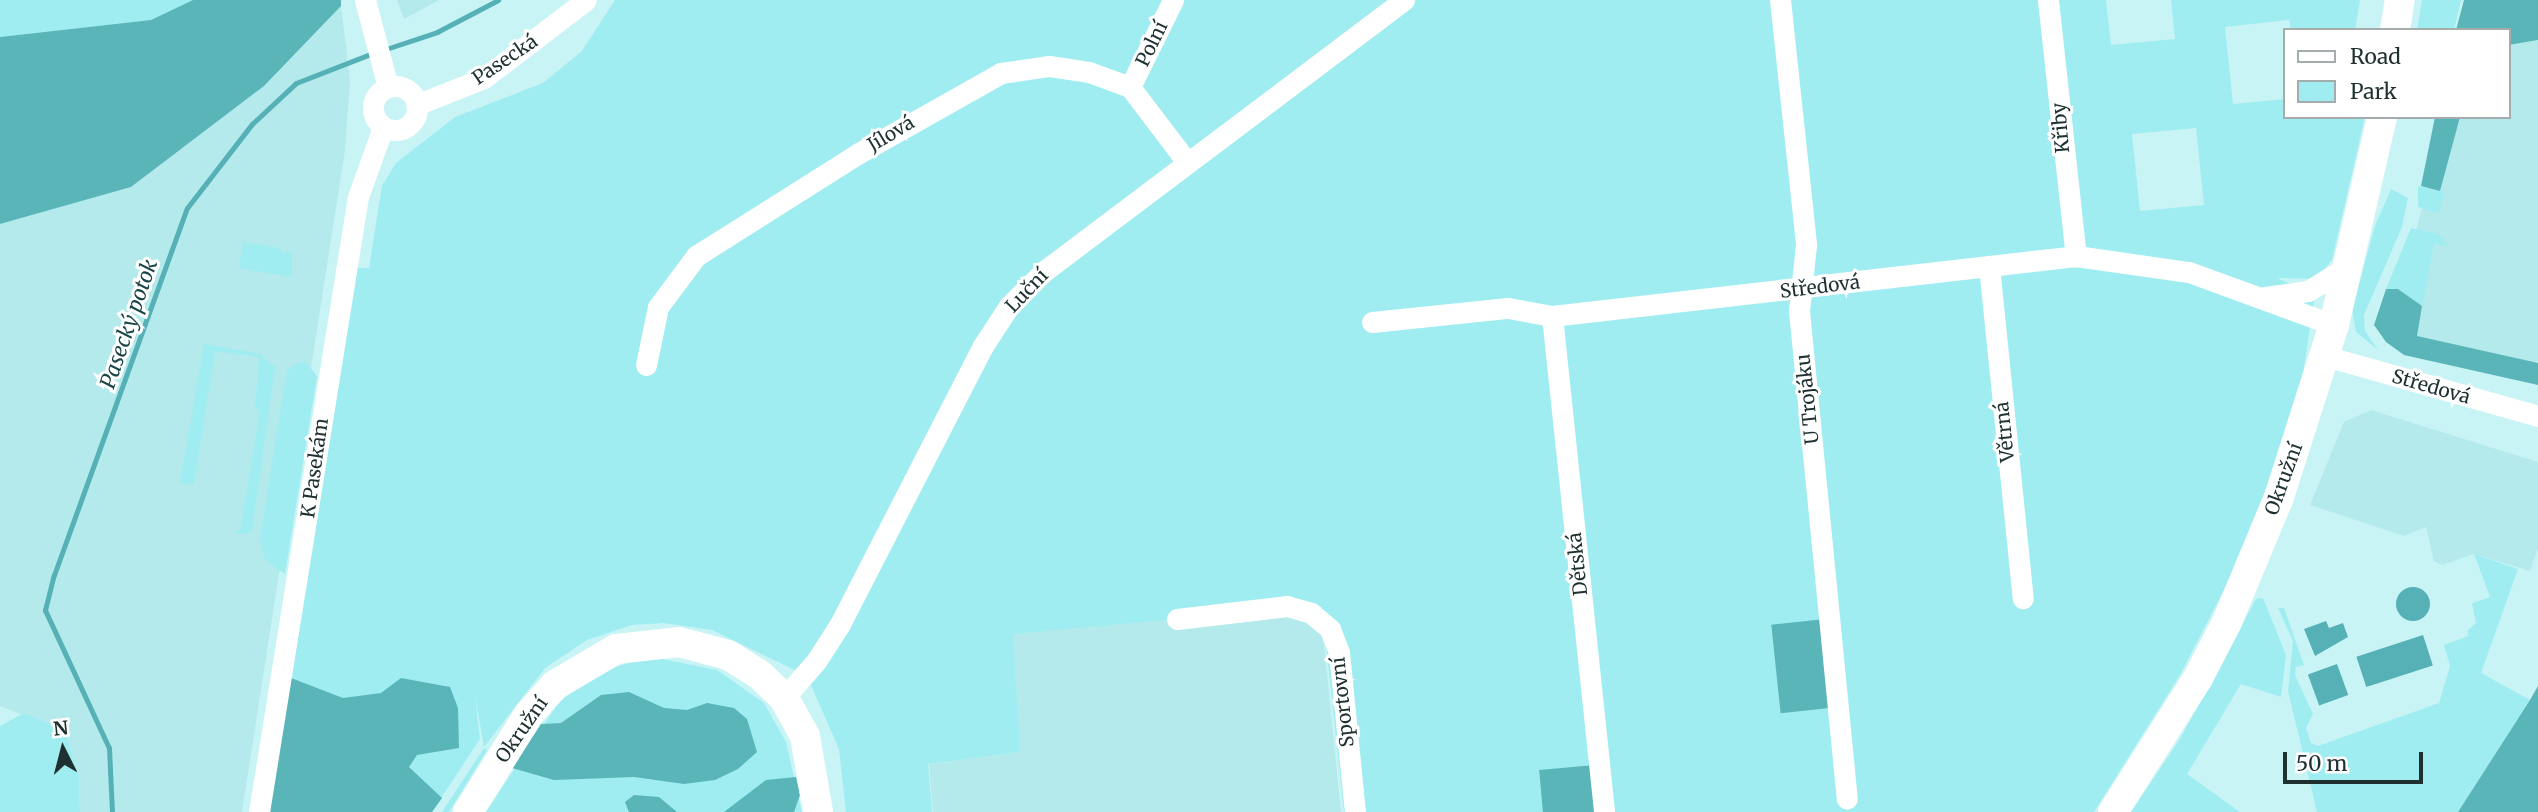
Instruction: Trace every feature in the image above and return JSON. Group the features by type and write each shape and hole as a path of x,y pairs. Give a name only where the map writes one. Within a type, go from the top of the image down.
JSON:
{"street":[{"path":"365,0 388,87"},
{"name":"Pasecká","path":"416,105 484,78 586,0"},
{"name":"Polní","path":"1130,87 1173,0"},
{"name":"Luční","path":"783,698 817,660 841,624 983,346 1009,306 1043,272 1404,0"},
{"name":"U Trojáku","path":"1780,0 1805,245 1799,311 1847,799"},
{"name":"Křiby","path":"2048,0 2076,256"},
{"path":"2395,28 2400,0"},
{"name":"Jílová","path":"646,365 658,307 696,256 978,81 1001,73 1049,66 1089,72 1130,87"},
{"path":"388,87 407,90 416,105 414,118 404,128 383,127 373,109 377,95 388,87"},
{"path":"1130,87 1187,162"},
{"name":"Okružní","path":"2113,812 2158,746 2227,622 2279,497 2334,325 2382,119"},
{"name":"K Pasekám","path":"259,812 356,209 367,163 383,127"},
{"name":"Středová","path":"1372,321 1508,308 1552,316 1800,290 2076,256 2189,272 2264,297 2334,325"},
{"name":"Středová","path":"2264,297 2308,290 2350,265"},
{"name":"Větrná","path":"1989,266 2023,598"},
{"name":"Dětská","path":"1552,316 1604,812"},
{"name":"Středová","path":"2325,356 2538,416"},
{"name":"Sportovní","path":"1177,619 1287,606 1311,613 1330,629 1339,652 1355,812"},
{"name":"Okružní","path":"468,812 542,699 581,666 616,649 679,642 713,649 759,674 783,698 805,736 818,812"}],"shaded area":[{"path":"193,0 341,0 341,6 264,86 131,187 0,224 0,37 151,20"},
{"path":"397,0 439,0 404,19"},
{"path":"2464,0 2538,0 2538,40 2510,45 2510,28 2457,28"},
{"path":"341,6 350,80 345,150 242,812 80,812 79,776 65,732 0,706 0,224 131,187 264,86"},
{"path":"2538,18 2538,376 2403,344 2400,300 2443,119 2510,119 2510,29"},
{"path":"2435,119 2459,119 2440,191 2421,186"},
{"path":"2386,289 2398,289 2422,306 2417,336 2538,363 2538,385 2404,355 2386,342 2374,325"},
{"path":"2371,410 2538,462 2538,548 2530,571 2474,554 2442,565 2434,561 2426,527 2404,536 2310,505 2344,422"},
{"path":"2413,587 2425,592 2430,604 2425,616 2413,621 2401,616 2396,604 2401,592"},
{"path":"1320,605 1341,812 933,812 929,764 1020,752 1012,631"},
{"path":"1825,619 1834,708 1781,713 1771,625"},
{"path":"2326,621 2329,628 2343,623 2348,637 2315,656 2304,629"},
{"path":"2423,635 2433,665 2366,687 2356,657"},
{"path":"2337,664 2348,695 2319,706 2308,675"},
{"path":"291,678 343,698 381,693 401,678 450,687 458,708 459,748 417,755 409,767 442,798 432,812 266,812"},
{"path":"2538,686 2538,812 2458,812 2530,700"},
{"path":"629,692 664,708 687,710 707,703 734,708 747,719 757,752 738,769 715,780 684,784 634,777 554,780 512,768 541,724 561,723 601,695"},
{"path":"1595,765 1599,812 1543,812 1539,770"},
{"path":"796,777 800,795 794,812 724,812 766,780"},
{"path":"634,795 659,797 677,812 629,812 625,802"}],"green space":[{"path":"0,0 193,0 152,20 0,37"},
{"path":"615,0 2106,0 2111,45 2175,39 2171,0 2360,0 2355,28 2291,28 2289,20 2225,27 2233,104 2282,99 2282,119 2365,119 2332,260 2316,279 2277,278 2315,294 2301,387 2273,472 2231,576 2180,675 2094,812 1344,812 1322,607 1308,602 1241,613 1013,634 1020,752 928,764 932,812 846,812 839,749 807,676 712,630 664,623 632,625 587,640 545,668 484,747 475,696 480,739 432,812 291,678 357,268 369,268 382,186 396,163 455,117 543,83 582,51","holes":["2196,128 2204,205 2140,211 2132,134"]},
{"path":"2422,0 2461,0 2454,28 2417,28"},
{"path":"2418,186 2444,192 2439,213 2418,207"},
{"path":"2391,189 2408,198 2402,227 2364,315 2365,331 2378,350 2356,332 2352,310 2375,226"},
{"path":"2411,228 2439,234 2448,246 2434,244 2422,306 2398,289 2386,289"},
{"path":"243,242 279,248 283,254 292,250 292,277 239,268"},
{"path":"204,344 260,354 275,367 252,530 246,534 235,533 241,527 260,410 255,409 259,357 215,351 194,484 180,483"},
{"path":"306,362 317,376 285,574 265,560 260,538 287,371 297,363"},
{"path":"2474,554 2518,569 2481,673 2530,700 2458,812 2317,812 2288,691 2293,641 2278,608 2284,608 2304,665 2296,667 2295,675 2313,714 2306,728 2311,743 2318,746 2439,703 2450,666 2444,645 2468,636 2467,631 2476,623 2472,603 2490,597"},
{"path":"2263,598 2286,655 2281,697 2241,684 2187,774 2240,812 2131,812 2180,739 2256,599"},
{"path":"662,659 717,670 764,703 786,742 802,812 486,812 559,702 598,673 634,661"},
{"path":"24,713 65,731 79,776 80,812 0,812 0,726"},
{"path":"484,748 487,750 449,812 442,812"}],"waterway":[{"name":"Pasecký potok","path":"383,50 437,32 498,0"},
{"name":"Pasecký potok","path":"112,812 109,748 45,610 54,575 187,208 252,124 296,83 373,53"}]}
